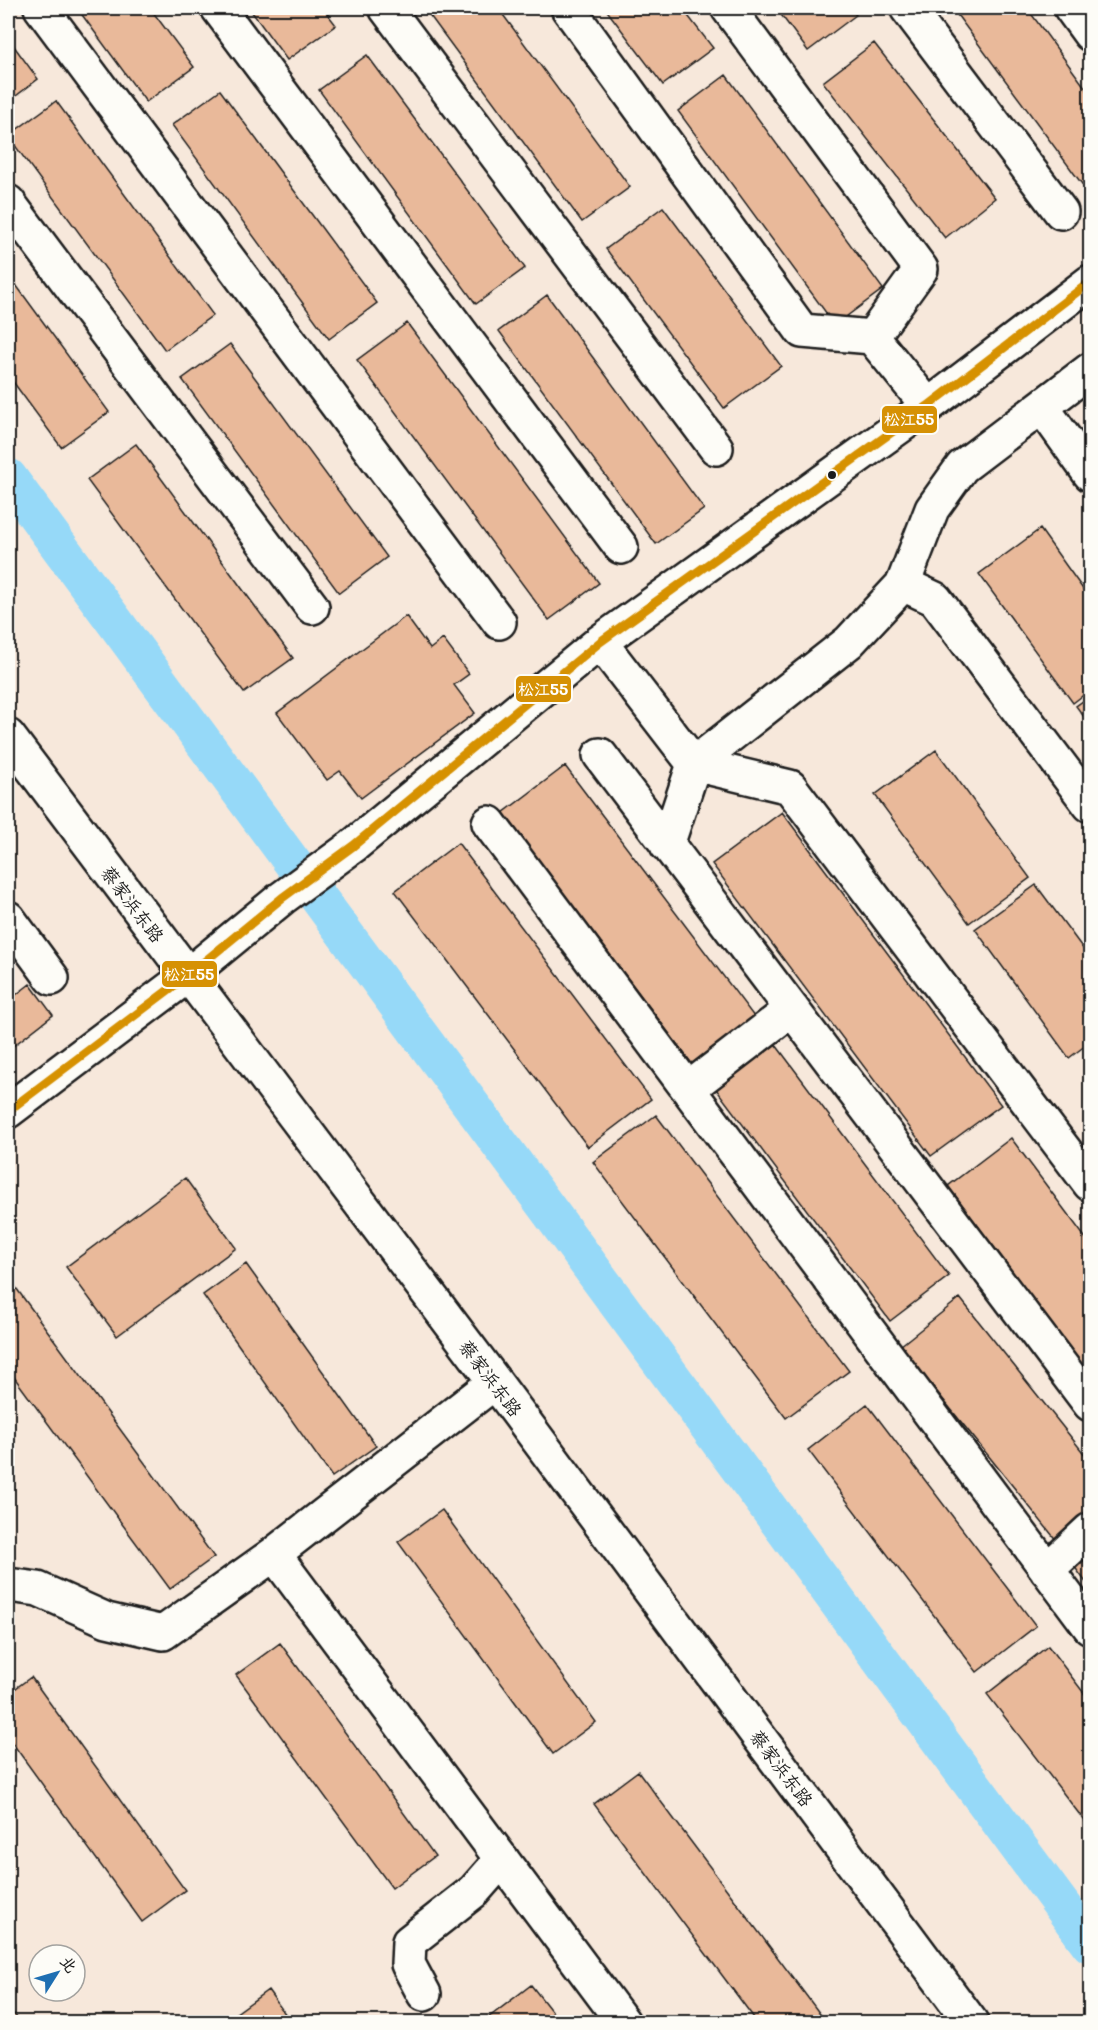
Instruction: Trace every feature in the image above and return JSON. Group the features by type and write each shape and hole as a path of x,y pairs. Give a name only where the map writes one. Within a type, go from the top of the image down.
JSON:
{"street":[{"path":"42,8 499,622"},
{"path":"218,8 621,547"},
{"path":"386,8 716,448"},
{"path":"568,8 802,331 872,337 928,406"},
{"path":"728,8 921,269 872,337"},
{"path":"907,8 1061,212"},
{"path":"1071,8 1090,34"},
{"path":"8,202 312,607"},
{"path":"8,1111 187,976 282,898 353,846 600,642 928,406 1090,282"},
{"path":"667,845 694,764 849,642 903,584 932,509 962,467 1090,370"},
{"path":"1042,406 1090,474"},
{"path":"903,584 935,598 1090,806"},
{"path":"600,642 694,764 790,787 1090,1184"},
{"name":"蔡家浜东路","path":"8,736 495,1382 971,2022"},
{"path":"600,755 1090,1404"},
{"path":"489,823 1090,1627"},
{"path":"8,918 52,978"},
{"path":"688,1089 792,1010"},
{"path":"8,1585 38,1589 107,1620 164,1633 274,1554 495,1382"},
{"path":"1047,1570 1090,1530"},
{"path":"274,1554 623,2022"},
{"path":"424,1994 408,1964 409,1942 474,1891 502,1859"}],"building":[{"path":"77,8 150,8 194,67 146,102"},
{"path":"249,8 323,8 336,25 287,60"},
{"path":"498,8 630,187 582,222 425,9"},
{"path":"605,8 682,8 713,48 663,85"},
{"path":"776,8 850,8 856,15 808,51"},
{"path":"952,8 1027,8 1090,94 1090,195"},
{"path":"8,38 38,79 8,102"},
{"path":"874,43 995,198 945,238 823,82"},
{"path":"367,55 525,268 476,304 319,90"},
{"path":"726,75 883,289 835,325 678,111"},
{"path":"220,90 377,303 329,339 172,125"},
{"path":"56,101 213,315 165,350 8,136"},
{"path":"663,207 781,366 724,408 606,249"},
{"path":"8,274 109,412 61,447 8,375"},
{"path":"547,295 704,509 656,544 499,331"},
{"path":"407,323 599,583 549,620 357,360"},
{"path":"230,344 387,557 339,593 182,379"},
{"path":"136,444 293,658 244,693 87,480"},
{"path":"1040,529 1090,599 1090,690 1073,703 979,574"},
{"path":"406,616 430,649 443,639 469,674 454,685 475,713 361,798 340,771 327,780 277,713"},
{"path":"1090,696 1090,725 1076,706"},
{"path":"936,750 1030,878 969,923 875,795"},
{"path":"565,766 758,1022 696,1069 503,813"},
{"path":"782,812 1001,1105 931,1156 712,864"},
{"path":"458,843 651,1099 588,1147 395,891"},
{"path":"1036,885 1090,958 1090,1042 1069,1058 975,929"},
{"path":"30,984 53,1015 8,1050 8,1001"},
{"path":"773,1041 949,1276 890,1321 713,1085"},
{"path":"656,1115 849,1371 786,1418 593,1162"},
{"path":"1011,1138 1090,1244 1090,1375 948,1186"},
{"path":"185,1178 236,1248 117,1336 66,1267"},
{"path":"246,1264 376,1446 332,1477 203,1295"},
{"path":"8,1277 214,1557 170,1589 8,1369"},
{"path":"960,1298 1090,1461 1090,1514 1057,1541 900,1346"},
{"path":"867,1404 1036,1626 977,1672 808,1450"},
{"path":"442,1510 596,1722 553,1754 398,1542"},
{"path":"1090,1548 1090,1588 1071,1562"},
{"path":"280,1643 435,1856 392,1888 236,1675"},
{"path":"1048,1646 1090,1701 1090,1828 987,1694"},
{"path":"31,1677 185,1890 142,1922 8,1737 8,1694"},
{"path":"638,1771 826,2022 757,2022 594,1804"},
{"path":"531,1985 560,2022 484,2021"},
{"path":"268,1990 291,2022 224,2022"},
{"path":"8,2006 20,2022 8,2022"}],"waterway":[{"path":"8,477 1090,1944"}],"transit line":[{"name":"松江55","path":"8,1111 187,976 282,898 353,846 600,642 928,406 1090,282"}]}
